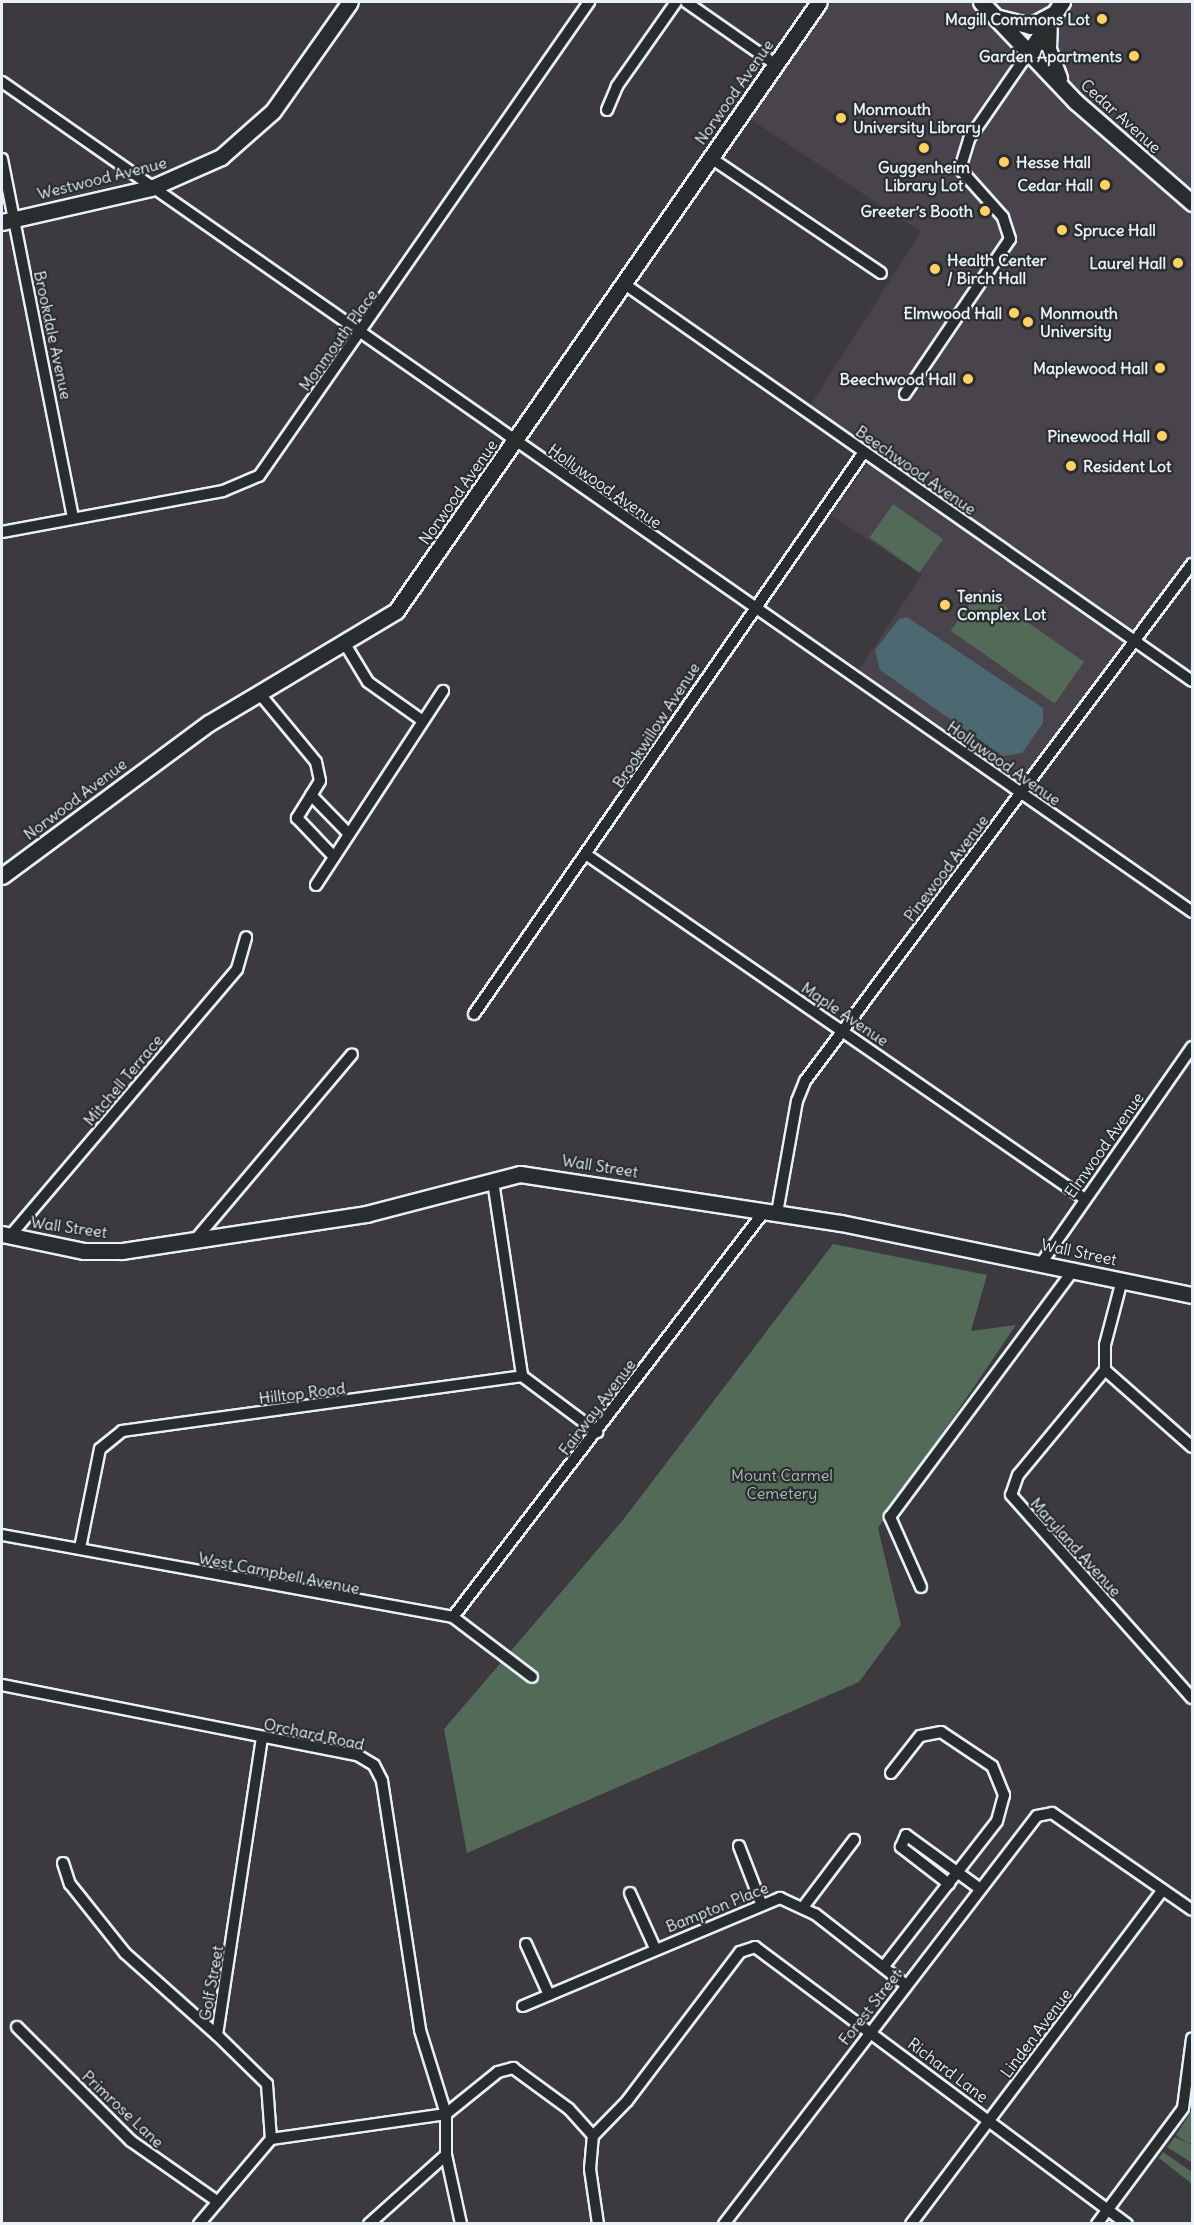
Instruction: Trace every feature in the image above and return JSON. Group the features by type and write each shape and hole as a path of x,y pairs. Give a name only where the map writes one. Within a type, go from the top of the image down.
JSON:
{"street":[{"name":"Westwood Avenue","path":"8,220 151,188 221,157 260,125 350,2"},
{"name":"Monmouth Place","path":"2,532 223,491 259,476 589,2"},
{"path":"607,110 617,86 676,2"},
{"path":"686,2 775,64"},
{"name":"Norwood Avenue","path":"2,876 172,748 259,693 345,644 396,610 819,2"},
{"path":"981,2 1029,52"},
{"path":"995,16 1023,26 1055,11"},
{"path":"905,394 1010,239 1003,217 960,169 969,139 1055,11"},
{"path":"1055,11 1048,49 1064,89"},
{"name":"Cedar Avenue","path":"1029,52 1064,89 1192,203"},
{"name":"Hollywood Avenue","path":"2,82 1192,912"},
{"path":"711,158 881,273"},
{"name":"Brookdale Avenue","path":"2,159 8,220 73,517"},
{"name":"Beechwood Avenue","path":"623,283 1192,681"},
{"name":"Brookwillow Avenue","path":"474,1014 587,855 754,607 864,452"},
{"name":"Pinewood Avenue","path":"770,1213 798,1096 842,1030 1192,564"},
{"path":"345,644 368,682 423,721"},
{"path":"316,885 443,691"},
{"path":"259,693 316,762 321,777 297,819 334,857"},
{"path":"311,795 349,834"},
{"name":"Maple Avenue","path":"587,855 1085,1199"},
{"name":"Mitchell Terrace","path":"6,1235 237,969 246,937"},
{"name":"Elmwood Avenue","path":"1042,1263 1192,1047"},
{"path":"195,1240 352,1054"},
{"name":"Wall Street","path":"6,1235 102,1253 366,1214 520,1174 548,1176 770,1213 1074,1269 1192,1295"},
{"path":"493,1181 522,1376 597,1432"},
{"name":"Fairway Avenue","path":"453,1617 770,1213"},
{"path":"921,1587 890,1517 1074,1269"},
{"path":"1122,1280 1105,1345 1105,1370 1192,1447"},
{"name":"Maryland Avenue","path":"1105,1370 1018,1475 1011,1495 1192,1698"},
{"name":"Hilltop Road","path":"80,1548 100,1449 118,1432 522,1376"},
{"name":"West Campbell Avenue","path":"2,1535 453,1617 532,1677"},
{"name":"Orchard Road","path":"2,1685 359,1756 380,1773 420,2030 446,2114 446,2155 461,2223"},
{"path":"885,1965 1001,1813 1004,1795 997,1772 957,1739 933,1731 915,1740 891,1773"},
{"name":"Golf Street","path":"262,1737 217,2035 267,2084 271,2139"},
{"name":"Forest Street","path":"724,2223 979,1888 1044,1813 1163,1890"},
{"path":"949,1884 901,1847 906,1835 979,1888"},
{"path":"804,1906 854,1840"},
{"path":"739,1846 761,1903"},
{"path":"63,1863 70,1884 125,1953 217,2035"},
{"path":"1163,1890 1192,1910"},
{"name":"Linden Avenue","path":"911,2223 1163,1890"},
{"path":"630,1893 655,1948"},
{"name":"Bampton Place","path":"523,2007 761,1903 780,1898 804,1906 885,1965 906,1985"},
{"path":"526,1944 549,1995"},
{"name":"Richard Lane","path":"593,2136 749,1947 766,1950 1127,2223"},
{"name":"Primrose Lane","path":"17,2027 131,2141 218,2202"},
{"path":"1096,2223 1183,2108 1192,2039"},
{"path":"199,2223 271,2139 446,2114 498,2072 513,2068 569,2109 593,2136 590,2169 598,2223"},
{"path":"369,2223 446,2155"}],"shaded area":[{"name":"Monmouth University","path":"832,2 1192,2 1192,566 1021,793 854,677 922,575 831,515 872,458 806,412 921,232 750,119"}],"green space":[{"path":"893,504 943,539 919,573 869,538"},
{"path":"980,589 1084,662 1055,704 951,631"},
{"name":"Mount Carmel Cemetery","path":"833,1244 987,1275 971,1331 1016,1325 878,1528 901,1625 859,1682 467,1853 444,1729 623,1520"},
{"path":"1192,2110 1192,2141 1189,2144 1176,2135"},
{"path":"1175,2137 1192,2145 1191,2162 1167,2147"},
{"path":"1163,2152 1192,2172 1192,2184 1159,2158"}],"water":[{"path":"907,617 1043,708 1043,723 1022,753 1003,756 880,670 875,650 899,619"}],"place":[{"name":"Magill Commons Lot","path":"1102,19"},
{"name":"Garden Apartments","path":"1134,56"},
{"name":"Monmouth University Library","path":"841,118"},
{"name":"Guggenheim Library Lot","path":"924,148"},
{"name":"Hesse Hall","path":"1004,162"},
{"name":"Cedar Hall","path":"1105,185"},
{"name":"Greeter’s Booth","path":"985,211"},
{"name":"Spruce Hall","path":"1062,230"},
{"name":"Laurel Hall","path":"1178,263"},
{"name":"Health Center / Birch Hall","path":"935,269"},
{"name":"Elmwood Hall","path":"1014,313"},
{"name":"Monmouth University","path":"1028,322"},
{"name":"Maplewood Hall","path":"1160,368"},
{"name":"Beechwood Hall","path":"968,379"},
{"name":"Pinewood Hall","path":"1162,436"},
{"name":"Resident Lot","path":"1071,466"},
{"name":"Tennis Complex Lot","path":"945,605"}]}
